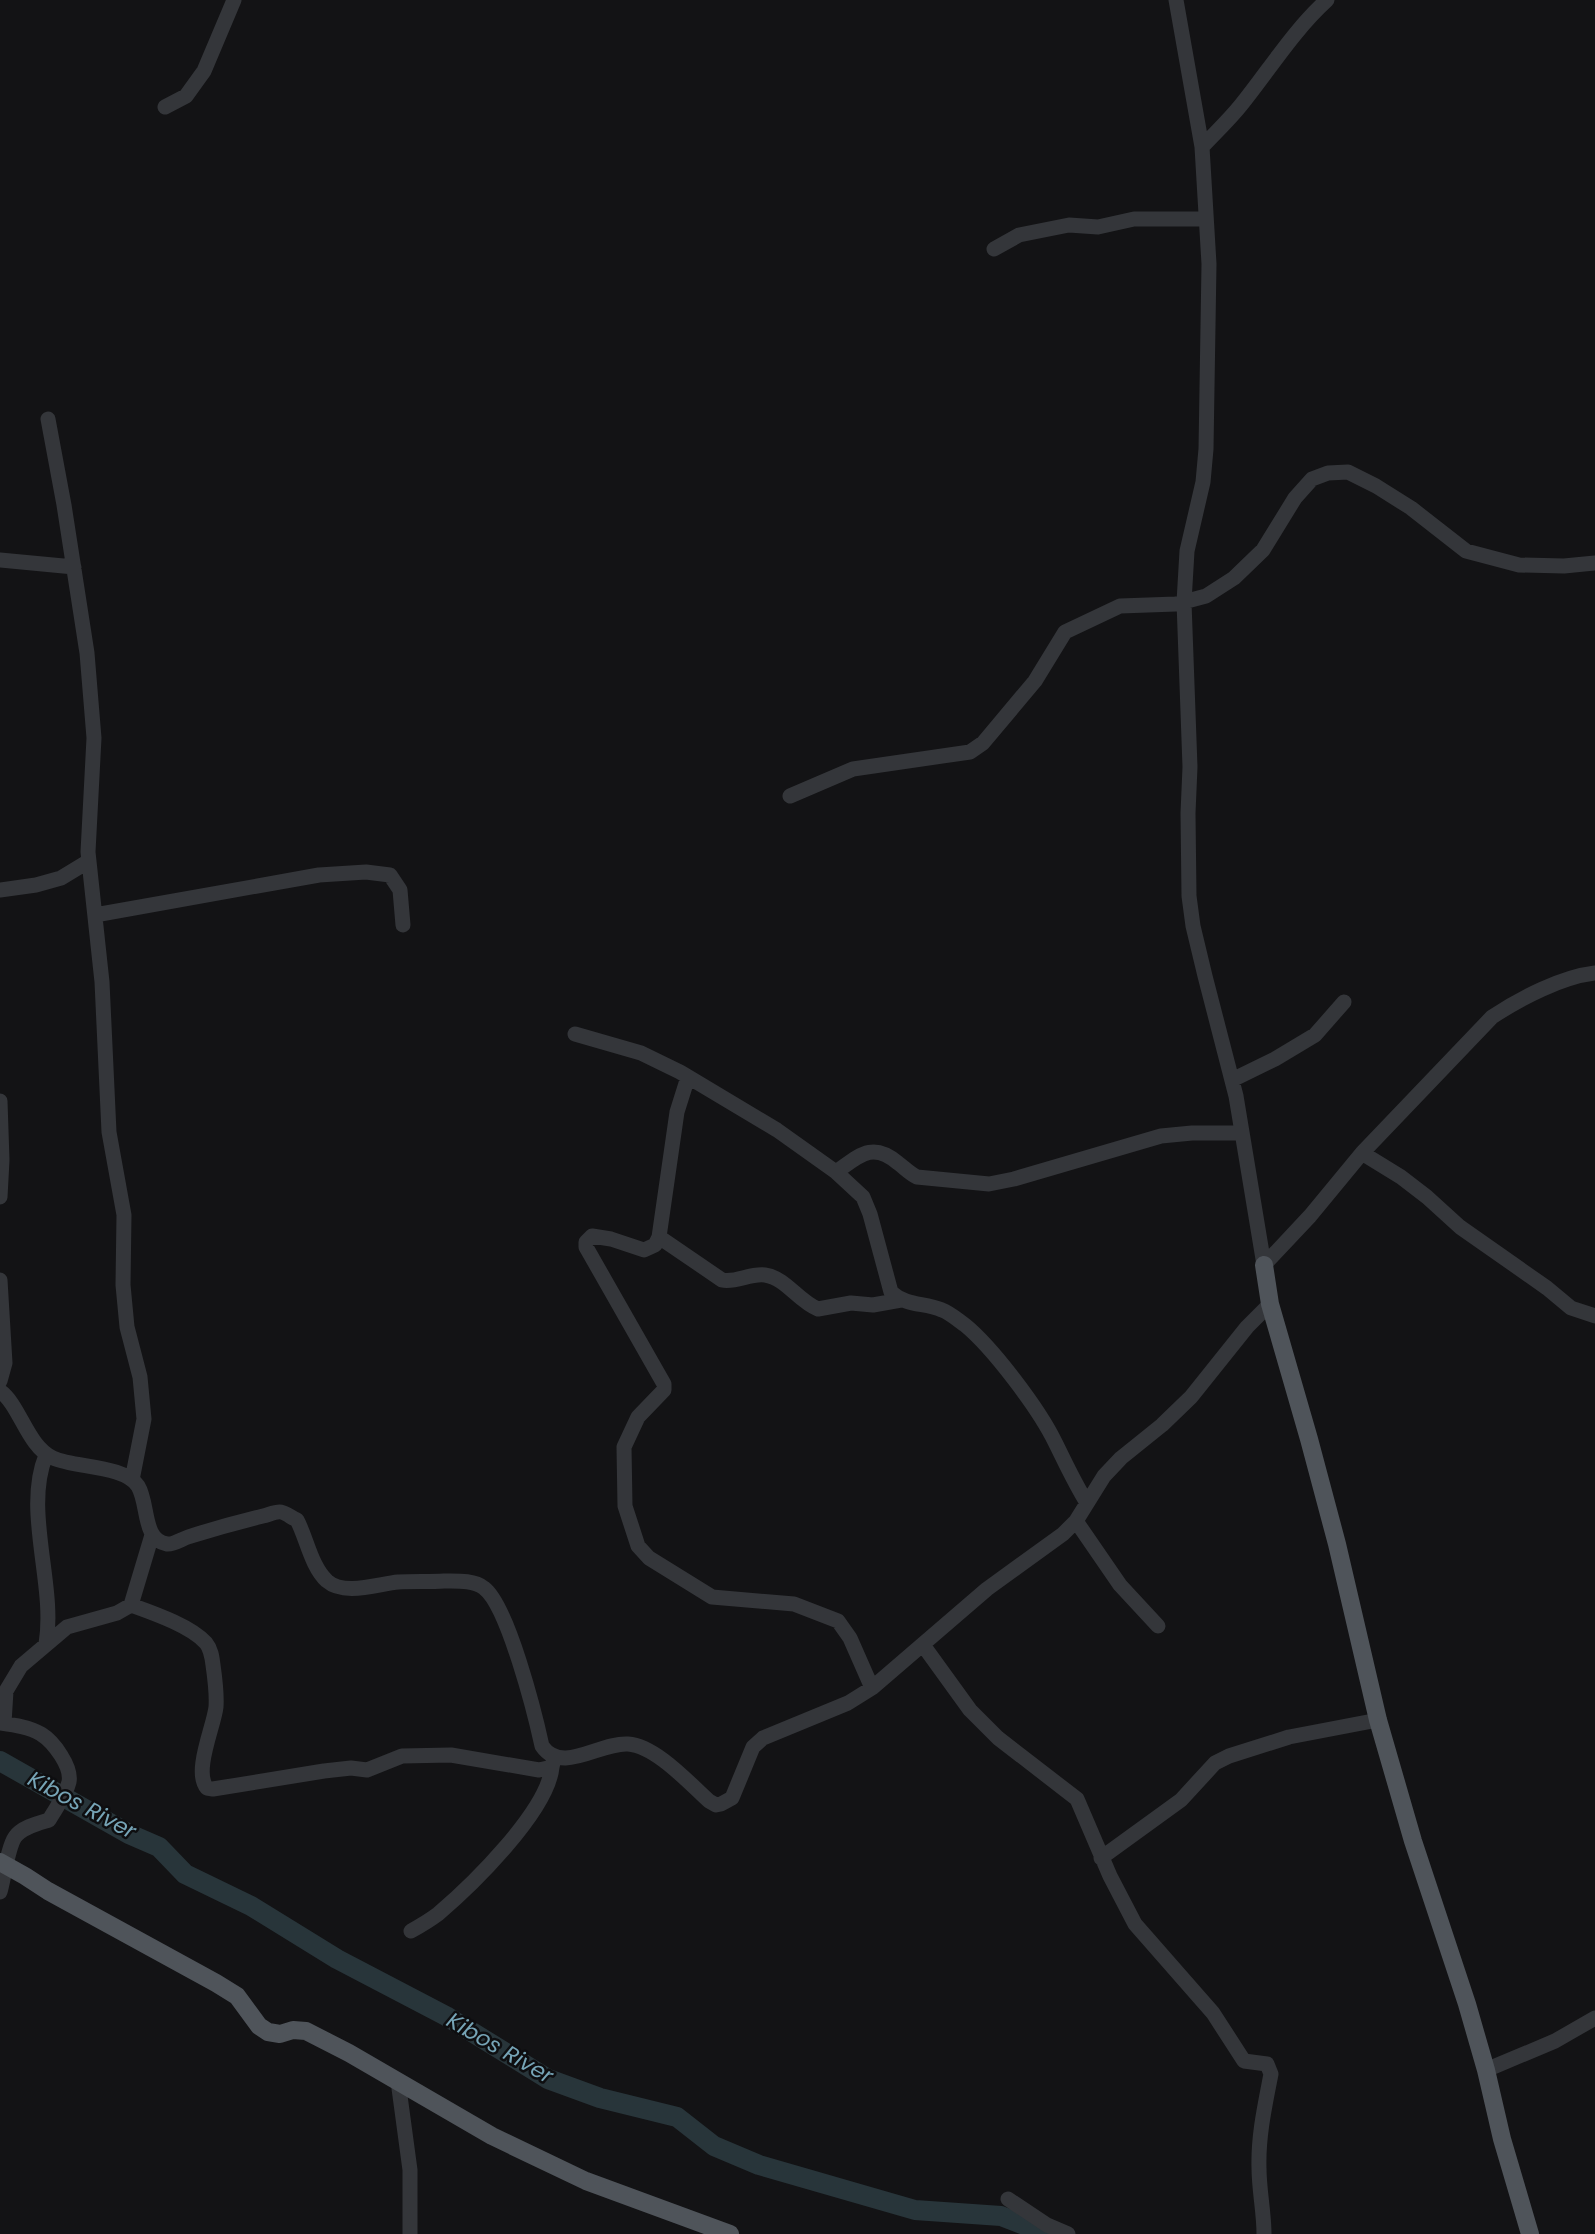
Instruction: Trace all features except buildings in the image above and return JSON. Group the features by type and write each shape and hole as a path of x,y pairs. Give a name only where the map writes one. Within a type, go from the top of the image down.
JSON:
{"main road":[{"path":"1264,1265 1270,1304 1337,1544 1378,1720 1407,1821 1454,1960 1530,2234"},
{"path":"4,1865 237,1996 249,2009 259,2026 268,2032 280,2034 293,2030 306,2031 328,2041 492,2136 586,2181 730,2234"}],"street":[{"path":"165,107 186,96 204,71 234,0"},
{"path":"1176,0 1202,147 1209,264 1206,449 1203,482 1186,550 1184,602 1190,756 1189,896 1198,946 1232,1080 1264,1265"},
{"path":"1202,147 1240,106 1303,23 1328,0"},
{"path":"994,249 1019,235 1069,225 1098,227 1134,219 1206,219"},
{"path":"48,419 87,653 93,738 89,861 102,982 109,1132 124,1215 123,1285 127,1327 140,1377 144,1419 132,1480"},
{"path":"790,796 853,769 970,752 983,743 1035,681 1065,632 1120,606 1184,602 1206,596 1234,578 1263,550 1295,498 1312,479 1328,473 1348,472 1376,486 1411,508 1466,551 1519,565 1554,566 1595,563"},
{"path":"0,560 74,567"},
{"path":"0,890 36,885 61,878 89,861"},
{"path":"95,915 320,875 366,872 390,875 400,890 403,925"},
{"path":"1264,1265 1310,1216 1362,1153 1492,1017 1510,1005 1567,979 1595,973"},
{"path":"1232,1080 1275,1059 1315,1035 1344,1002"},
{"path":"575,1034 641,1053 688,1077 777,1130 836,1173 863,1197 870,1214 891,1292 901,1300"},
{"path":"688,1077 677,1112 659,1237 652,1248 644,1250 611,1239 592,1236 586,1242 586,1247 664,1384 664,1390 638,1417 624,1447 625,1506 638,1546 649,1558 712,1597 794,1604 838,1621 850,1638 872,1688"},
{"path":"0,1101 2,1160 0,1197"},
{"path":"836,1173 865,1152 874,1151 886,1154 917,1177 988,1184 1014,1179 1161,1136 1242,1132"},
{"path":"1362,1153 1401,1177 1460,1227 1547,1288 1571,1308 1595,1316"},
{"path":"659,1237 722,1280 767,1275 777,1279 818,1309 851,1303 873,1305 901,1300 944,1310 982,1341 1016,1383 1055,1440 1069,1473 1087,1503"},
{"path":"0,1280 5,1363 0,1381"},
{"path":"131,1605 171,1621 200,1638 211,1651 216,1708 202,1768 202,1779 207,1788 213,1789 332,1770 367,1770 402,1756 451,1755 539,1770 553,1762 614,1745 628,1744 656,1755 709,1801 716,1805 722,1804 732,1798 753,1747 763,1738 772,1732 808,1720 848,1702 872,1688 987,1588 1055,1540 1076,1521 1104,1476 1121,1458 1162,1425 1191,1397 1246,1327 1270,1304"},
{"path":"0,1391 11,1403 34,1441 46,1455 64,1462 111,1471 132,1480 138,1486 155,1539 170,1545 224,1526 280,1512 297,1520 319,1571 328,1582 339,1587 355,1588 400,1582 461,1581 485,1588 492,1597 522,1670 542,1746 553,1762 547,1788 527,1819 461,1892 436,1915 411,1932"},
{"path":"46,1455 41,1467 39,1524 49,1626 46,1644"},
{"path":"1076,1521 1120,1585 1158,1626"},
{"path":"0,1892 4,1865 16,1835 50,1820 67,1789 69,1779 68,1770 43,1735 21,1726 2,1723 6,1691 21,1666 67,1627 117,1613 131,1605 152,1535"},
{"path":"923,1646 970,1710 998,1738 1077,1799 1101,1858 1135,1924 1213,2013 1244,2061 1267,2064 1271,2074 1260,2137 1258,2169 1264,2212 1264,2234"},
{"path":"1101,1858 1180,1800 1215,1763 1229,1756 1289,1737 1378,1720"},
{"path":"1486,2070 1555,2041 1595,2018"},
{"path":"398,2081 410,2170 410,2234"},
{"path":"1008,2199 1047,2225 1068,2234"}],"waterway":[{"name":"Kibos River","path":"0,1761 129,1834 159,1847 185,1874 251,1906 337,1959 446,2016 548,2079 600,2098 677,2117 714,2146 759,2165 915,2210 1001,2216 1027,2226 1040,2234"}]}
